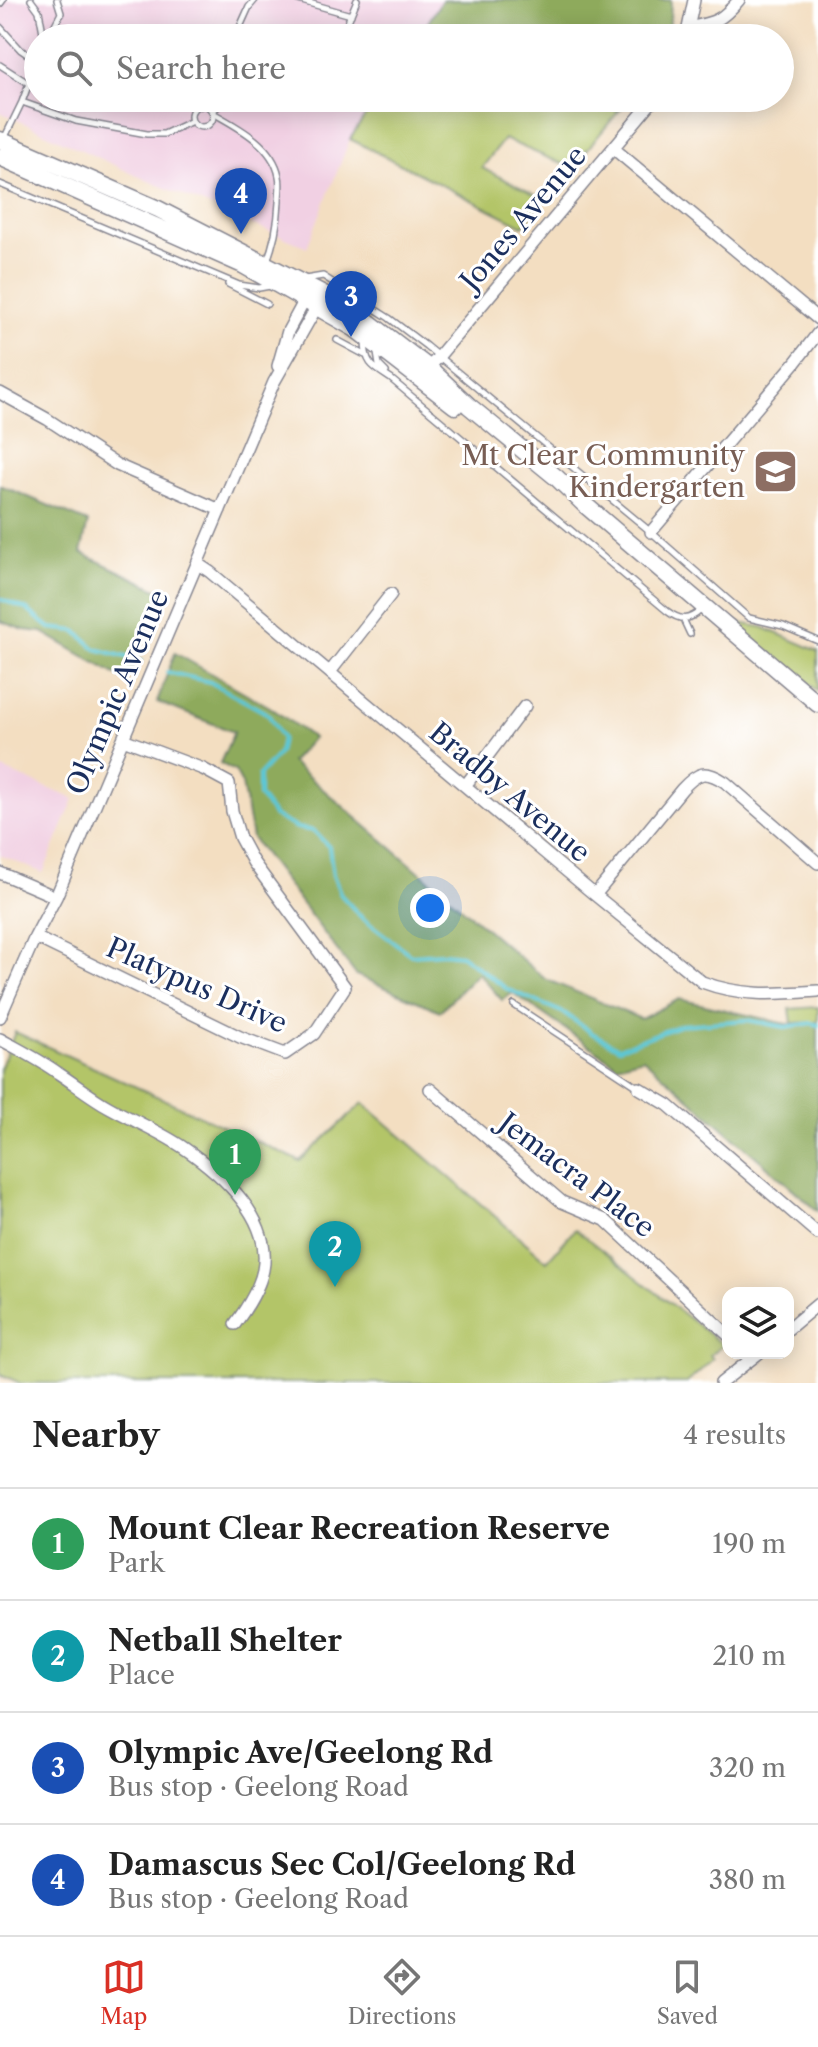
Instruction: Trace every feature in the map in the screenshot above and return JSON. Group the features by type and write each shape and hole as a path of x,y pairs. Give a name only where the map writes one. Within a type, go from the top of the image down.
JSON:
{"main road":[{"path":"1,146 158,209 266,263 311,294"},
{"path":"1,146 279,285 349,307 373,339 430,368 469,406 815,701"}],"street":[{"path":"690,24 694,0"},
{"path":"707,24 722,18 739,0"},
{"name":"Jones Avenue","path":"430,368 643,112"},
{"path":"613,148 818,319"},
{"name":"Olympic Avenue","path":"0,1017 56,897 311,294"},
{"path":"651,532 818,333"},
{"path":"0,393 47,419 117,465 220,510"},
{"name":"Bradby Avenue","path":"198,564 702,982 723,990 760,995 818,991"},
{"path":"330,672 391,594"},
{"path":"465,786 525,706"},
{"name":"Platypus Drive","path":"35,937 240,1037 285,1054 314,1034 345,987 253,862 240,838 232,811 229,783 203,769 123,739"},
{"path":"595,895 682,789 703,773 715,775 725,782 818,863"},
{"path":"0,873 56,897"},
{"path":"0,1039 42,1062 106,1106 184,1148 210,1168 246,1207 258,1224 264,1247 263,1270 254,1295 235,1324"},
{"path":"639,1088 668,1105 818,1234"},
{"name":"Jemacra Place","path":"430,1089 562,1202 605,1220 722,1329"},
{"path":"794,1324 818,1304"},
{"path":"721,1383 748,1359"}],"lane":[{"path":"31,0 39,11 42,24"},
{"path":"54,24 61,13 57,0"},
{"path":"241,24 255,0"},
{"path":"298,0 351,15"},
{"path":"347,24 357,0"},
{"path":"0,27 24,52"},
{"path":"0,65 24,80"},
{"path":"1,146 24,96"},
{"path":"50,112 76,121 147,134 164,134 192,121"},
{"path":"192,121 193,112"},
{"path":"192,121 198,127 205,127 212,121 209,112"},
{"path":"213,112 248,133 278,172 278,223 266,263"},
{"path":"0,184 214,275 251,288 279,285"},
{"path":"214,275 267,304"},
{"path":"311,294 316,276 323,276 389,318 430,368 651,532 749,618 783,626 818,641"},
{"path":"337,340 373,339"},
{"path":"373,339 379,365 391,379"},
{"path":"373,339 370,364 667,611 683,619 693,616 704,606"},
{"path":"683,619 690,634"},
{"path":"514,1005 639,1088"}],"shaded area":[{"path":"0,0 442,0 427,24 24,24 24,112 368,112 350,139 307,247 146,180 0,112"},
{"path":"0,768 74,799 43,873 0,855"}],"green space":[{"path":"442,0 671,0 670,24 427,24"},
{"path":"368,112 618,112 572,168 504,139 482,168 544,199 523,226 350,139"},
{"path":"0,485 88,522 81,553 163,592 127,681 42,632 24,630 0,621"},
{"path":"732,622 762,627 818,651 818,691"},
{"path":"175,653 270,707 313,738 291,762 545,979 641,1019 679,999 786,1024 818,1023 818,1211 643,1058 617,1065 513,993 502,1000 478,973 440,1011 356,975 252,838 242,784 235,771 220,763 234,732 157,702"},
{"path":"818,1007 818,1022 792,1023 790,1009"},
{"path":"15,1032 300,1161 363,1103 547,1261 575,1229 722,1346 710,1355 713,1359 687,1383 20,1383 0,1374 0,1069"}],"waterway":[{"path":"0,599 26,609 50,628 76,631 96,649 141,661"},
{"path":"167,672 210,682 268,714 282,738 279,753 259,775 259,796 274,816 297,828 314,831 329,847 333,875 341,895 362,918 411,955 461,955 507,989 564,1013 619,1048 681,1025 747,1020 785,1027 818,1025"}],"place":[{"name":"Damascus Sec Col/Geelong Rd","path":"241,234"},
{"name":"Olympic Ave/Geelong Rd","path":"351,337"},
{"name":"Mt Clear Community Kindergarten","path":"776,471"},
{"name":"Mount Clear Recreation Reserve","path":"235,1195"},
{"name":"Netball Shelter","path":"335,1287"}]}
